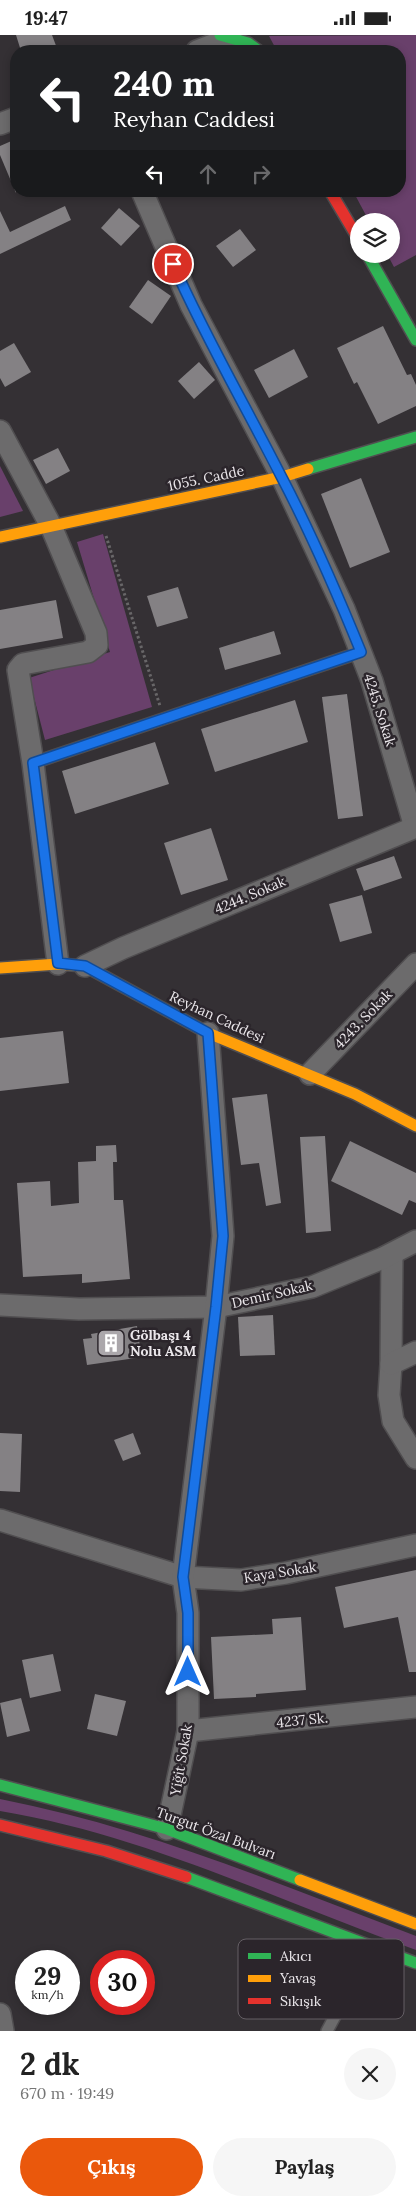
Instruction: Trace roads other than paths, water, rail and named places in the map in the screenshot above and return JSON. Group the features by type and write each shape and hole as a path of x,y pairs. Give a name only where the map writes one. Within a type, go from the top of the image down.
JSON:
{"street":[{"path":"209,45 226,37 251,45"},
{"name":"4245. Sokak","path":"145,197 191,305 282,477 344,609 387,728 415,827"},
{"path":"334,197 350,225"},
{"path":"373,263 416,340"},
{"path":"0,431 51,526 96,633 97,645 88,652 23,665 18,670 33,763 58,963"},
{"name":"1055. Cadde","path":"0,537 282,477 416,437"},
{"name":"4244. Sokak","path":"85,966 132,944 415,827"},
{"name":"Reyhan Caddesi","path":"0,968 58,963 85,966 208,1033 310,1074 416,1126"},
{"name":"4243. Sokak","path":"310,1074 416,964"},
{"name":"Yiğit Sokak","path":"167,1829 188,1731 188,1613 183,1577 223,1236 208,1033"},
{"name":"Demir Sokak","path":"0,1305 79,1309 216,1307 312,1287 416,1241"},
{"path":"392,1253 389,1395 393,1421 416,1458"},
{"path":"391,1364 416,1352"},
{"name":"Kaya Sokak","path":"0,1520 183,1577 241,1580 286,1573 416,1545"},
{"name":"4237 Sk.","path":"188,1731 416,1707"},
{"name":"Turgut Özal Bulvarı","path":"0,1785 167,1829 416,1924"},
{"path":"0,1825 59,1837 126,1856 350,1939"},
{"path":"404,1959 416,1963"},
{"path":"0,2014 2,2031"}],"lane":[{"path":"33,763 361,652"},
{"path":"327,2031 333,2019"}],"place":[{"name":"Gölbaşı 4 Nolu ASM","path":"111,1343"}]}
